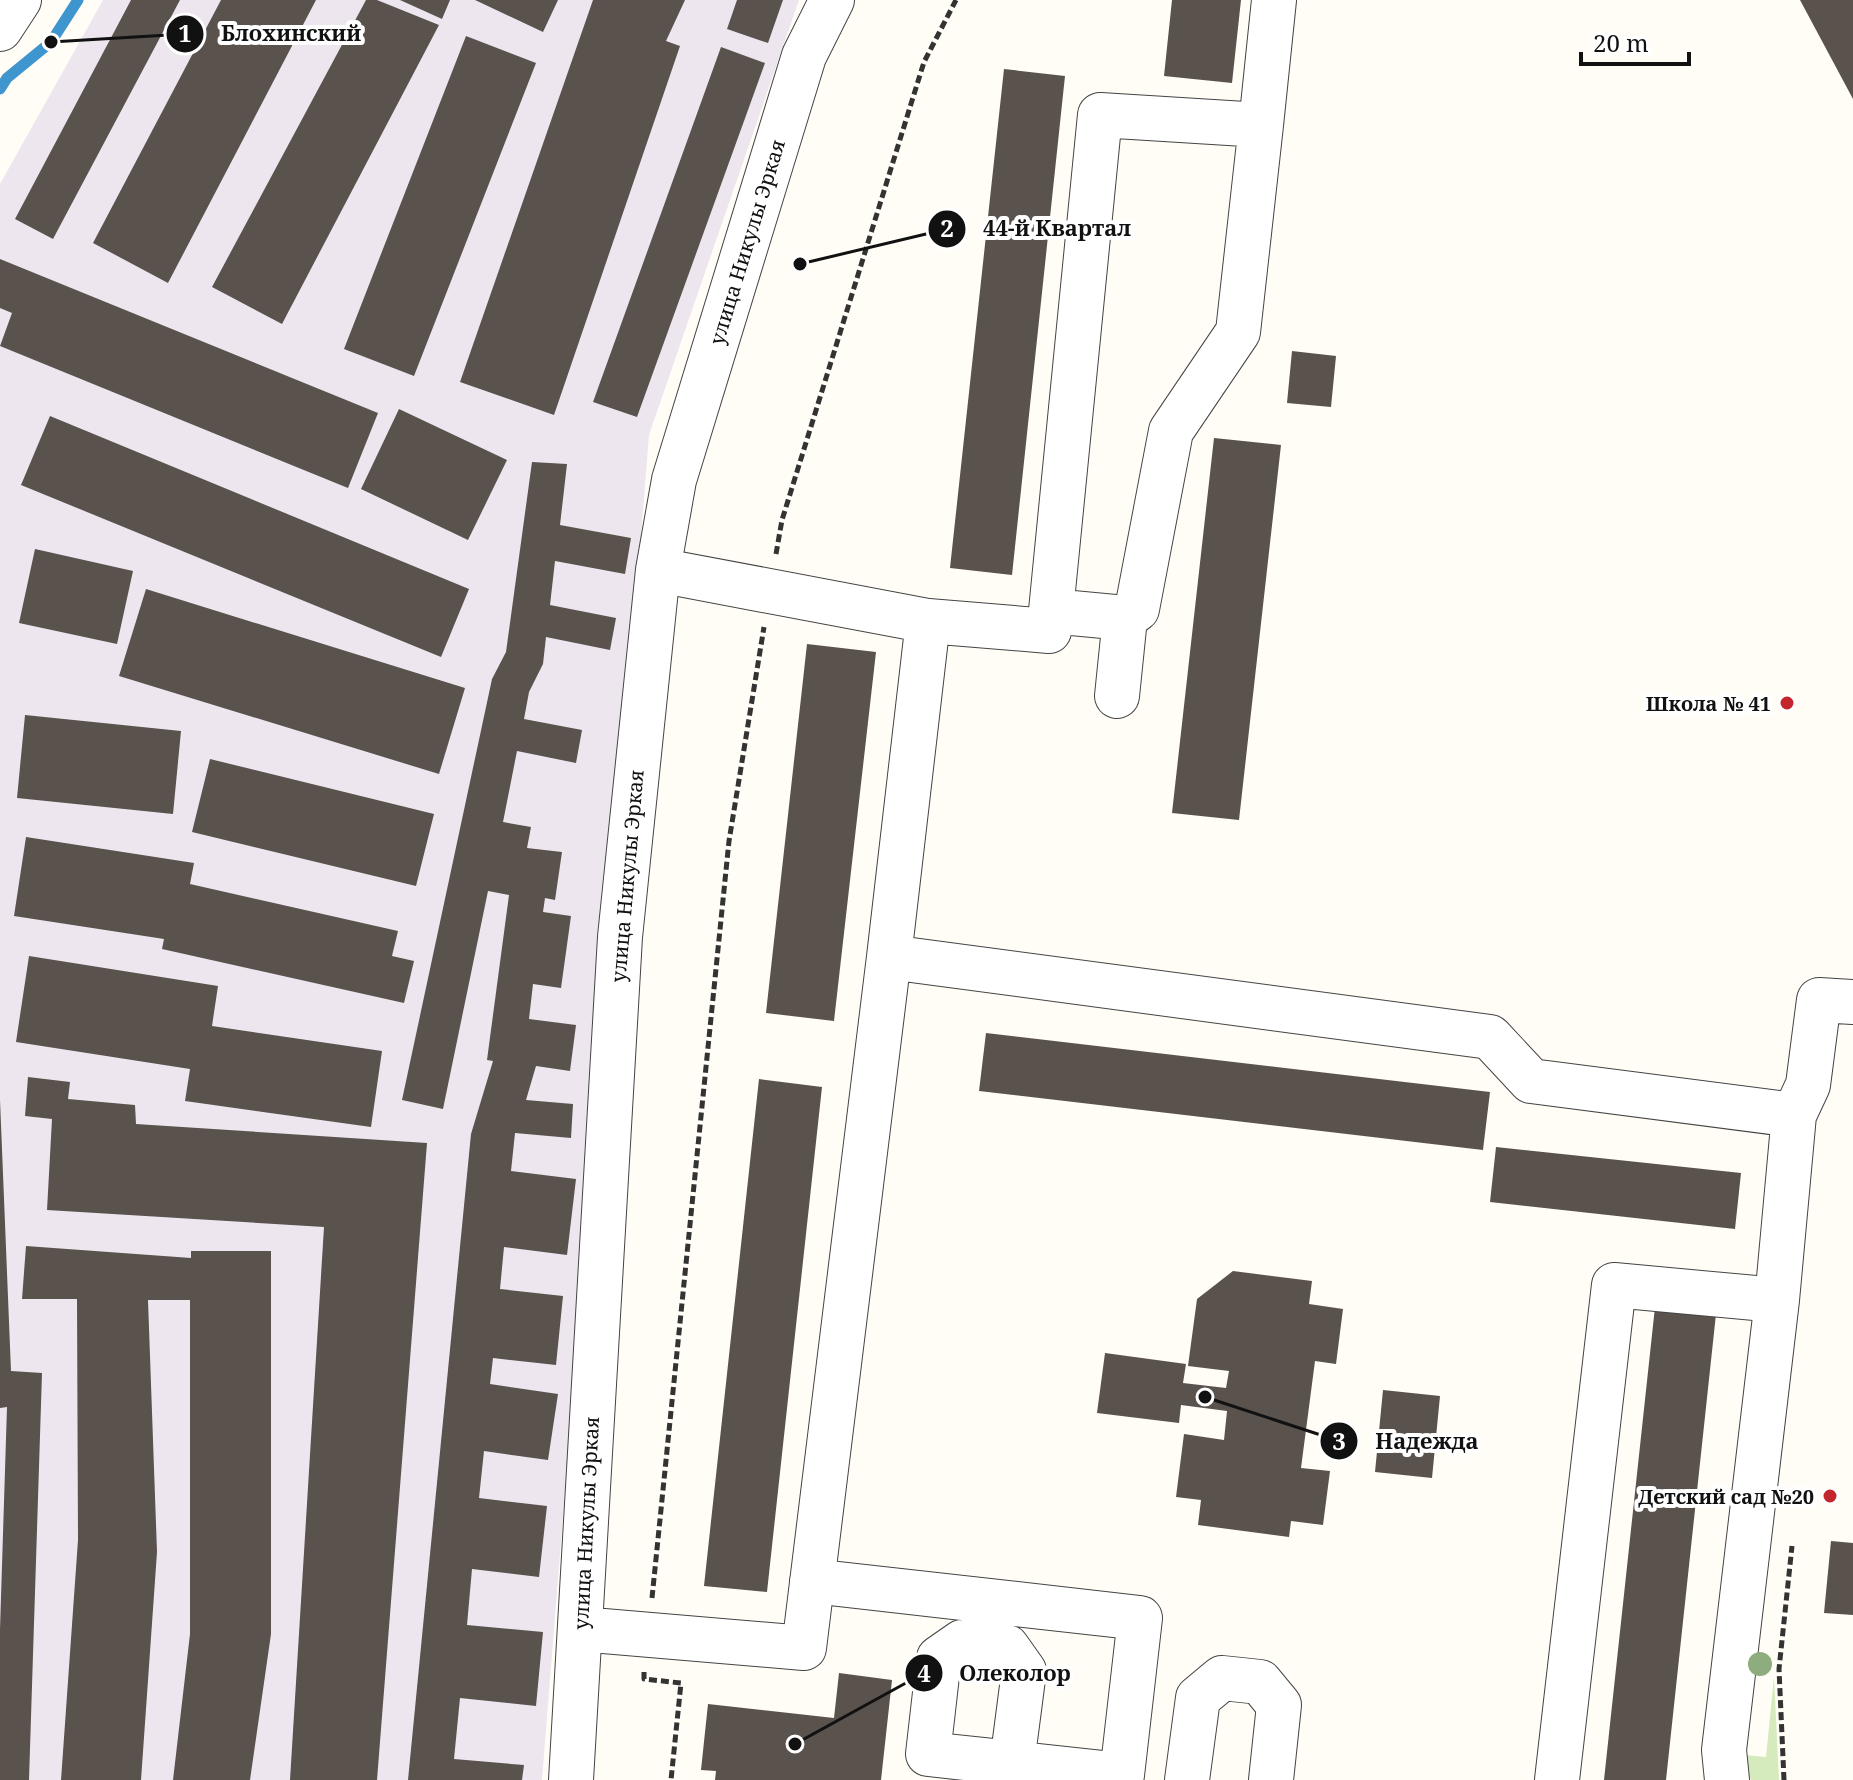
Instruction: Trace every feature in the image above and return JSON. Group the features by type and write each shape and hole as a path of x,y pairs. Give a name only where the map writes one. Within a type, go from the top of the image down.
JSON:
{"street":[{"path":"0,29 19,0"},
{"name":"улица Никулы Эркая","path":"571,1780 620,937 658,570 683,450 804,56 832,0"},
{"path":"1051,611 1125,618 1137,609 1148,568 1171,431 1207,373 1238,332 1274,0"},
{"path":"658,570 928,621 1049,631 1100,115 1261,125"},
{"path":"1117,696 1125,618"},
{"path":"580,1629 804,1648 928,621"},
{"path":"889,957 1490,1037 1531,1081 1794,1115"},
{"path":"1727,1780 1724,1750 1777,1300 1794,1115 1808,1085 1819,1000 1853,1002"},
{"path":"1557,1780 1614,1285 1777,1300"},
{"path":"812,1581 1140,1618 1122,1775 1012,1763"},
{"path":"1187,1780 1198,1698 1222,1678 1260,1682 1279,1705 1271,1780"}],"path":[{"path":"671,1780 681,1683 644,1679 729,841 782,520 924,62 956,0"}],"shaded area":[{"path":"103,0 799,0 649,435 542,1780 0,1780 0,184"}],"green space":[{"path":"1774,1677 1779,1780 1751,1780 1744,1764 1744,1755 1766,1757"}],"building":[{"path":"131,0 180,0 53,239 15,219"},
{"path":"221,0 316,0 168,283 93,243"},
{"path":"366,0 377,0 439,25 282,324 212,287"},
{"path":"400,0 450,0 442,19"},
{"path":"475,0 558,0 543,32"},
{"path":"593,0 685,0 666,41 680,46 554,415 460,382"},
{"path":"737,0 783,0 768,43 727,29"},
{"path":"1172,0 1241,0 1232,83 1164,76"},
{"path":"1800,0 1853,0 1853,99"},
{"path":"466,36 536,63 414,376 344,349"},
{"path":"721,47 765,63 637,417 593,402"},
{"path":"1004,69 1065,76 1012,575 950,568"},
{"path":"0,259 378,413 348,488 0,346 12,313 0,308"},
{"path":"1292,351 1336,356 1331,407 1287,403"},
{"path":"399,409 507,460 468,540 361,489"},
{"path":"50,416 469,589 441,657 21,485"},
{"path":"1214,438 1281,445 1239,820 1172,813"},
{"path":"532,462 567,464 560,525 631,538 625,574 555,561 550,605 616,618 610,650 546,637 543,664 529,692 524,719 582,730 576,763 517,751 503,822 531,827 527,848 562,852 555,900 545,898 543,912 571,916 561,988 533,984 529,1019 576,1025 570,1071 536,1066 526,1100 573,1104 571,1138 515,1133 511,1171 576,1179 567,1255 504,1247 500,1289 563,1296 556,1365 493,1358 490,1384 558,1394 548,1460 484,1451 479,1498 547,1506 539,1577 472,1569 467,1625 543,1632 536,1706 460,1698 454,1759 524,1765 522,1780 408,1780 471,1134 493,1061 487,1060 509,895 488,891 443,1109 402,1100 492,679 506,652"},
{"path":"35,549 133,571 117,644 19,623"},
{"path":"146,589 465,688 439,774 119,676"},
{"path":"807,644 876,652 834,1021 766,1013"},
{"path":"25,715 181,731 173,814 17,798"},
{"path":"210,759 434,814 416,886 192,832"},
{"path":"26,837 194,863 190,884 398,931 392,956 414,961 404,1003 162,949 164,939 14,916"},
{"path":"29,956 218,986 212,1026 382,1051 371,1127 185,1101 190,1069 16,1042"},
{"path":"986,1033 1490,1092 1483,1150 979,1091"},
{"path":"28,1077 70,1082 68,1099 135,1105 136,1124 427,1143 377,1780 290,1780 324,1227 47,1210 52,1119 25,1116"},
{"path":"759,1079 822,1087 767,1592 704,1586"},
{"path":"0,1100 11,1371 42,1373 29,1780 0,1780 0,1629 7,1407 0,1408"},
{"path":"1496,1147 1741,1173 1735,1229 1490,1202"},
{"path":"26,1246 191,1258 191,1251 271,1251 271,1634 250,1780 173,1780 190,1634 190,1300 148,1300 157,1552 141,1780 61,1780 78,1540 77,1299 22,1299"},
{"path":"1233,1271 1312,1281 1309,1304 1343,1309 1336,1364 1315,1361 1301,1468 1330,1471 1323,1525 1291,1521 1289,1537 1198,1525 1201,1500 1176,1497 1184,1434 1224,1440 1227,1411 1181,1405 1179,1423 1097,1413 1105,1353 1186,1364 1183,1383 1226,1388 1229,1371 1188,1366 1197,1299"},
{"path":"1655,1307 1716,1314 1666,1780 1604,1780"},
{"path":"1383,1390 1440,1396 1432,1478 1375,1472"},
{"path":"1831,1541 1853,1543 1853,1615 1824,1613"},
{"path":"839,1673 892,1680 881,1780 715,1780 716,1771 701,1770 708,1704 834,1718"}],"waterway":[{"path":"0,89 7,78 51,42 78,0"}],"place":[{"name":"Блохинский","path":"51,42"},
{"name":"44-й Квартал","path":"800,264"},
{"name":"Школа № 41","path":"1787,703"},
{"name":"Надежда","path":"1205,1397"},
{"name":"Детский сад №20","path":"1830,1496"},
{"name":"Олеколор","path":"795,1744"}]}
